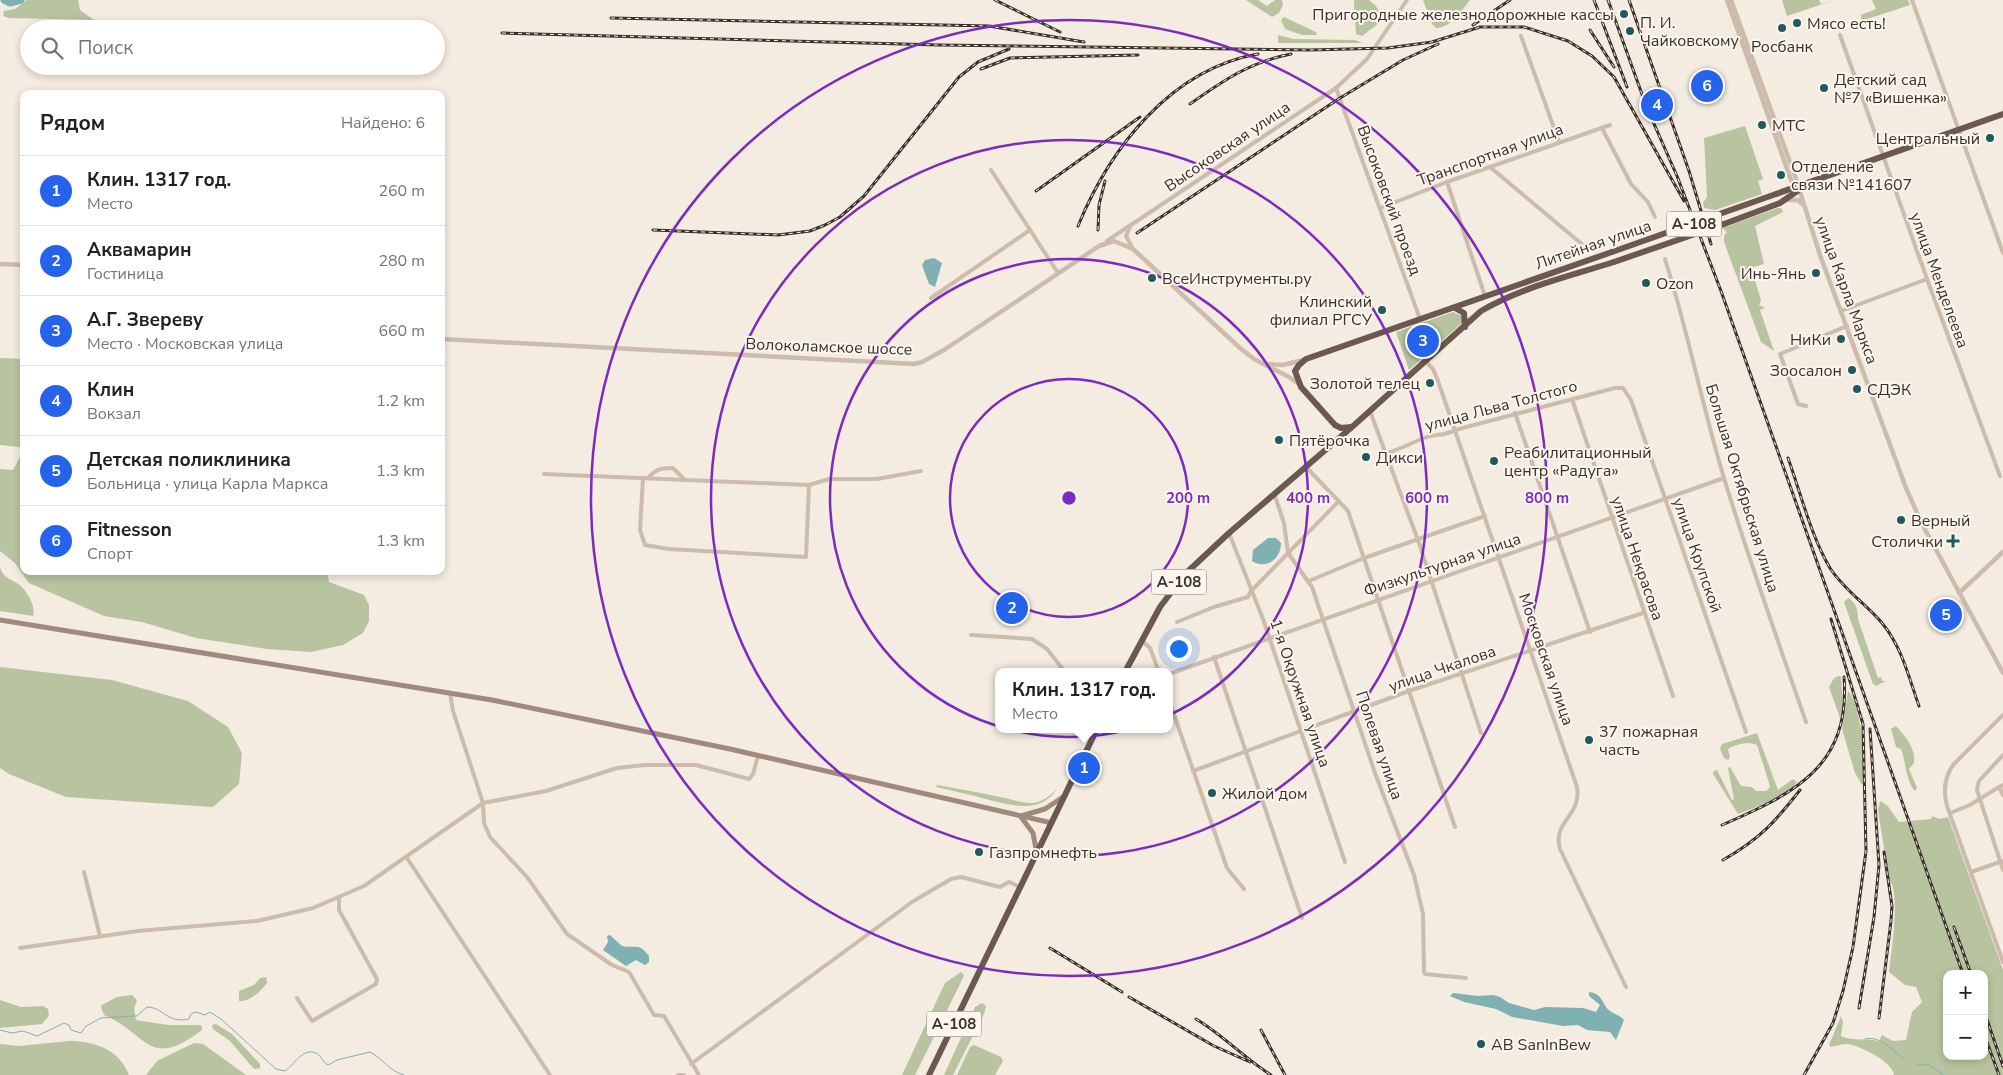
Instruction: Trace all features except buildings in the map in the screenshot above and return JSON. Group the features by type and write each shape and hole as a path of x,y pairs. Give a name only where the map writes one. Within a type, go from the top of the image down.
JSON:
{"highway":[{"name":"Литейная улица","path":"1465,327 1481,311 1496,302 1783,201 1806,185 2003,114"},
{"name":"Литейная улица","path":"1485,297 1786,190 1798,189"},
{"name":"А-108","path":"1306,359 1485,297"},
{"path":"1454,308 1464,313 1465,327"},
{"name":"А-108","path":"1127,668 1162,603 1185,574 1274,493 1465,327"},
{"path":"1306,359 1295,371 1301,387 1334,425 1337,432 1334,441"},
{"path":"1334,425 1341,428 1352,427"},
{"name":"А-108","path":"929,1075 1095,733"}],"main road":[{"path":"0,620 450,693 758,756 1052,823"},
{"path":"1020,816 1045,809 1057,803 1066,794"},
{"path":"1020,816 1033,833 1037,854"}],"street":[{"name":"Высоковская улица","path":"1107,241 1336,88 1367,59 1407,0"},
{"name":"улица Карла Маркса","path":"1727,0 1791,180 1798,189"},
{"name":"улица Карла Маркса","path":"1731,0 1795,176 1841,311 1916,512 2003,673"},
{"path":"1912,0 2003,254"},
{"name":"улица Менделеева","path":"1840,35 1927,280 2000,476"},
{"path":"1521,36 1559,142"},
{"name":"Высоковский проезд","path":"1336,88 1420,319"},
{"name":"Транспортная улица","path":"1380,208 1447,182 1610,125"},
{"path":"1602,128 1631,184 1648,202 1656,217"},
{"path":"1490,167 1583,245"},
{"path":"990,170 1058,273"},
{"path":"1786,190 1790,187 1791,180"},
{"path":"1447,182 1485,297"},
{"path":"1783,201 1795,199 1803,204"},
{"path":"1131,225 1126,236 1133,248"},
{"path":"931,298 1030,230"},
{"path":"1107,241 1119,241 1133,248 1254,360 1289,377 1301,387"},
{"name":"Волоколамское шоссе","path":"445,339 914,364 944,350 1107,241"},
{"name":"Большая Октябрьская улица","path":"1665,259 1686,328 1697,381 1724,478 1806,722"},
{"path":"0,264 20,265"},
{"path":"1841,311 1927,280"},
{"path":"1806,406 1798,404 1780,354 1847,326"},
{"path":"1254,360 1278,366 1306,359"},
{"name":"Московская улица","path":"1425,361 1429,363 1438,381 1532,651 1578,792 1575,808 1559,829 1557,839 1626,987"},
{"name":"улица Льва Толстого","path":"1387,452 1406,448 1424,438 1446,435 1455,430 1515,413 1615,388 1623,388"},
{"name":"улица Крупской","path":"1623,388 1631,400 1746,732"},
{"name":"улица Некрасова","path":"1572,399 1643,613 1673,696"},
{"path":"1370,411 1387,452 1418,539 1481,733"},
{"path":"1515,413 1590,632"},
{"path":"1305,466 1348,511 1456,827"},
{"path":"648,478 655,470 673,468 685,480"},
{"path":"544,474 809,485 829,479 877,479 922,471"},
{"path":"643,478 640,530 645,545 669,549 806,557 809,485"},
{"name":"Физкультурная улица","path":"1173,673 1724,478"},
{"name":"Полевая улица","path":"1274,493 1284,523 1288,553 1309,581 1414,875 1422,904 1424,972 1425,974 1466,978"},
{"path":"1177,622 1214,607 1248,597 1251,591 1339,501"},
{"path":"1309,581 1364,558 1485,516"},
{"name":"1-я Окружная улица","path":"1229,533 1269,638 1345,862"},
{"path":"1959,593 2003,552"},
{"name":"улица Чкалова","path":"1193,771 1409,691 1643,613"},
{"path":"970,635 1032,639 1048,649 1062,668"},
{"path":"1141,639 1150,648 1158,668"},
{"path":"1214,658 1247,750 1302,918"},
{"path":"450,693 458,728 483,803 484,823 490,838 527,877 567,934 604,960 629,972 654,1015 664,1016 699,1075"},
{"path":"1173,712 1227,868 1244,889"},
{"path":"2003,716 1950,770 1944,792 1970,872 2003,962"},
{"path":"2003,755 1979,781 1978,798 2002,861 2003,870"},
{"path":"20,948 100,936 257,921 313,908 339,899 364,886 407,858 483,803 546,791 597,774 630,766 706,766 739,778 749,779 753,774 758,756"},
{"path":"1950,813 1970,805 1978,798 2001,786 2003,795"},
{"path":"407,858 550,1075"},
{"path":"1970,872 2002,861"},
{"path":"84,872 100,936"},
{"path":"691,1064 912,902 951,879 961,877 1000,887 1009,882 1020,887"},
{"path":"298,998 312,1021 376,984 377,979 339,910 339,899"},
{"path":"678,1075 684,1075"}],"green space":[{"path":"27,0 78,0 80,10 94,20 9,18 3,16 4,11 15,9"},
{"path":"1246,0 1258,0 1267,6 1275,0 1282,0 1283,5 1279,13 1272,17"},
{"path":"1354,0 1369,0 1376,6 1383,18 1382,21 1362,36 1356,34"},
{"path":"1423,0 1470,0 1451,22 1436,28 1432,24"},
{"path":"1782,0 1819,0 1821,4 1835,0 1787,16"},
{"path":"1872,0 1908,0 1910,5 1861,21 1861,15 1876,9"},
{"path":"1284,17 1316,32 1317,35 1302,35 1285,29 1281,20"},
{"path":"1278,35 1294,39 1355,40 1363,43 1278,43"},
{"path":"1745,126 1763,179 1758,181 1762,194 1715,210 1704,208 1703,203 1707,197 1704,138"},
{"path":"1781,208 1783,212 1755,226 1764,264 1751,268 1761,300 1759,305 1765,308 1760,310 1774,351 1761,342 1724,242 1724,236 1727,232 1722,228"},
{"path":"1453,312 1462,316 1462,323 1409,370 1396,332"},
{"path":"0,358 20,359 20,448 0,445"},
{"path":"20,457 20,570 15,563 0,551 0,469 13,470"},
{"path":"0,567 3,574 21,586 26,592 31,600 33,616 0,611"},
{"path":"23,575 328,575 329,582 364,595 369,605 369,621 363,633 343,645 311,652 267,649 196,638 142,622 104,616 29,583"},
{"path":"1848,598 1853,602 1858,612 1858,619 1878,678 1881,677 1882,681 1886,681 1876,686 1873,684 1844,602"},
{"path":"0,667 112,680 188,701 228,727 242,753 239,784 213,807 66,797 9,774 0,768"},
{"path":"1841,677 1843,706 1840,718 1829,687 1834,678"},
{"path":"1848,691 1860,721 1864,752 1864,777 1862,785 1855,773 1842,729"},
{"path":"1896,726 1909,743 1913,752 1914,763 1909,769 1917,788 1915,791 1908,777 1901,749 1896,747 1891,729"},
{"path":"1757,733 1778,790 1793,779 1797,782 1792,788 1778,797 1738,814 1713,774 1717,770 1732,800 1734,799 1728,768 1730,767 1741,786 1752,787 1756,791 1766,791 1770,787 1757,745 1746,743 1731,747 1728,749 1730,757 1728,760 1724,758 1720,749 1722,744"},
{"path":"937,785 1027,803 1041,801 1057,789 1050,797 1042,802 1024,806 936,787"},
{"path":"1880,801 1887,805 1899,822 1931,819 1932,816 1940,819 1948,817 2003,970 2003,1075 1894,1075 1888,1065 1867,1051 1847,1044 1831,1047 1829,1045 1841,1016 1843,1022 1841,1036 1846,1038 1881,1042 1882,1035 1893,1041 1906,1040 1912,1012 1922,1002 1916,987 1905,985 1889,972 1895,909 1893,886 1889,880 1878,810"},
{"path":"961,972 964,975 960,984 915,1075 902,1075 945,983"},
{"path":"266,977 267,983 258,993 247,1000 239,1001 239,991 254,985 260,978"},
{"path":"132,995 137,1000 134,1009 136,1020 168,1025 199,1025 202,1026 202,1030 184,1042 170,1048 159,1048 150,1045 104,1015 101,1007 117,997"},
{"path":"0,1000 21,1007 43,1006 48,1009 49,1016 42,1024 0,1028"},
{"path":"982,1003 986,1006 984,1014 953,1075 944,1075 975,1007"},
{"path":"216,1024 232,1034 260,1064 260,1068 254,1069 230,1041 213,1029 212,1025"},
{"path":"78,1041 105,1048 119,1059 129,1075 0,1075 0,1044 19,1046"},
{"path":"194,1043 203,1044 246,1075 146,1075 157,1061"},
{"path":"974,1045 1001,1057 1003,1061 995,1075 957,1075 970,1047"}],"water":[{"path":"934,258 942,263 935,287 929,284 922,265 925,260"},
{"path":"1268,538 1276,538 1281,543 1276,558 1262,564 1252,561 1253,550"},
{"path":"610,935 622,946 640,947 649,956 649,962 645,965 636,960 626,966 603,950 608,942 607,936"},
{"path":"1589,992 1600,997 1610,1011 1624,1020 1616,1040 1610,1032 1587,1030 1578,1025 1563,1026 1512,1017 1496,1009 1464,1002 1450,996 1453,993 1478,996 1493,995 1509,1003 1534,1010 1545,1007 1583,1008 1596,1012 1600,1005 1589,996"}],"waterway":[{"path":"4,0 10,3 21,0"},
{"path":"0,1030 12,1033 23,1031 37,1036 64,1023 69,1025 71,1030 81,1033 86,1026 101,1018 137,1016 147,1007 181,1020 189,1019 191,1014 196,1012 205,1015 210,1012 221,1019 276,1069 285,1071 303,1055 311,1052 318,1054 328,1065 337,1060 370,1052 390,1068 404,1075"},
{"path":"1865,1039 1877,1039 1905,1059"},
{"path":"1917,1065 1929,1065 1944,1075"}],"railway":[{"path":"995,0 1060,32"},
{"path":"1473,25 1510,0"},
{"path":"1594,0 1627,87"},
{"path":"1608,0 1647,108 1677,176 1721,291 1962,970"},
{"path":"1629,0 1689,171 1711,244"},
{"path":"611,18 989,26 1084,42"},
{"path":"502,33 939,45 1310,50 1388,48 1432,42 1480,27 1524,27 1568,41 1592,56 1614,77 1684,201"},
{"path":"1590,30 1614,67"},
{"path":"1137,233 1340,98 1403,60 1438,44"},
{"path":"653,230 778,235 810,231 825,225 840,217 864,196 959,77 978,62 1009,49"},
{"path":"1078,226 1107,168 1147,116 1171,94 1198,76 1227,62 1258,54"},
{"path":"1190,104 1214,87 1250,67 1276,57 1291,54"},
{"path":"981,69 1010,58 1138,55"},
{"path":"1036,191 1140,117"},
{"path":"1098,230 1099,205 1105,181"},
{"path":"1788,458 1823,556 1842,583 1876,616 1889,632 1904,663 1919,706"},
{"path":"1804,1075 1833,1023 1843,991 1853,947 1866,851 1863,724 1831,619"},
{"path":"1722,825 1772,801 1794,788 1812,773 1827,755 1838,734 1844,708 1844,677"},
{"path":"1859,1008 1874,917 1879,865 1870,729"},
{"path":"1723,860 1747,845 1766,829 1800,790"},
{"path":"1879,1018 1892,906 1884,852"},
{"path":"1954,927 1970,970"},
{"path":"1050,948 1122,992"},
{"path":"1129,997 1214,1046 1250,1062"},
{"path":"1985,1015 2003,1066"},
{"path":"1196,1019 1271,1075"},
{"path":"1261,1030 1285,1075"},
{"path":"1988,1045 1999,1075"}],"place":[{"name":"Пригородные железнодорожные кассы","path":"1624,14"},
{"name":"Мясо есть!","path":"1797,23"},
{"name":"Росбанк","path":"1782,28"},
{"name":"П. И. Чайковскому","path":"1630,31"},
{"name":"Fitnesson","path":"1707,86"},
{"name":"Детский сад №7 «Вишенка»","path":"1824,88"},
{"name":"Клин","path":"1657,105"},
{"name":"МТС","path":"1762,125"},
{"name":"Центральный","path":"1990,138"},
{"name":"Отделение связи №141607","path":"1781,175"},
{"name":"Инь-Янь","path":"1816,273"},
{"name":"ВсеИнструменты.ру","path":"1152,278"},
{"name":"Ozon","path":"1646,283"},
{"name":"Клинский филиал РГСУ","path":"1382,310"},
{"name":"НиКи","path":"1841,339"},
{"name":"А.Г. Звереву","path":"1423,341"},
{"name":"Зоосалон","path":"1852,370"},
{"name":"Золотой телец","path":"1430,383"},
{"name":"СДЭК","path":"1857,389"},
{"name":"Пятёрочка","path":"1279,440"},
{"name":"Дикси","path":"1366,457"},
{"name":"Реабилитационный центр «Радуга»","path":"1494,461"},
{"name":"Верный","path":"1901,520"},
{"name":"Столички","path":"1953,541"},
{"name":"Аквамарин","path":"1012,608"},
{"name":"Детская поликлиника","path":"1946,615"},
{"name":"37 пожарная часть","path":"1589,740"},
{"name":"Клин. 1317 год.","path":"1084,768"},
{"name":"Жилой дом","path":"1212,793"},
{"name":"Газпромнефть","path":"979,852"},
{"name":"AB SanInBew","path":"1481,1044"}]}
